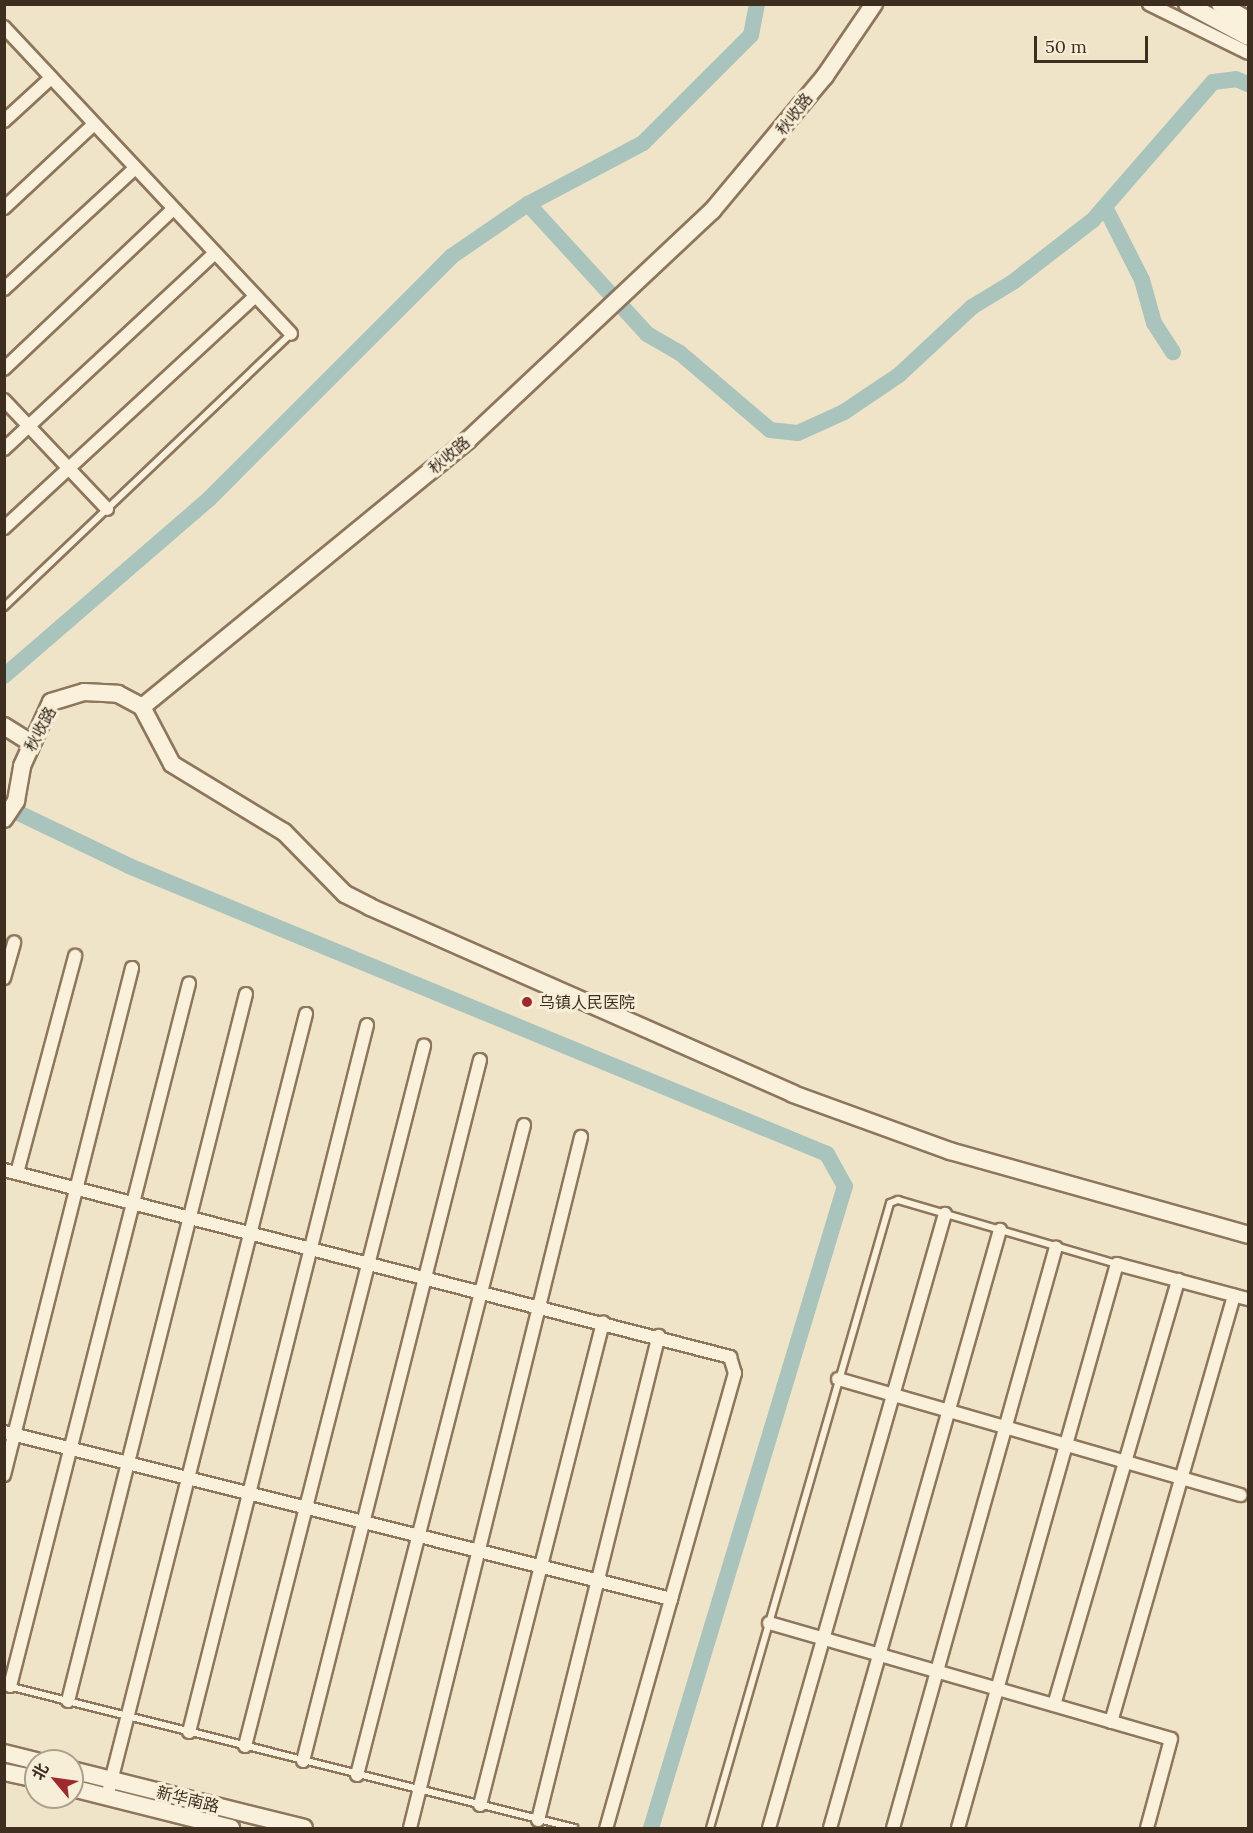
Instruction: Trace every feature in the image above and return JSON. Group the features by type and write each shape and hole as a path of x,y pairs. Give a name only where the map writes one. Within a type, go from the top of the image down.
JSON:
{"street":[{"name":"秋收路","path":"4,819 15,801 31,743 51,702 84,692 118,694 142,707 468,440 712,211 810,94 874,4"},
{"path":"1149,4 1248,53"},
{"path":"1187,4 1248,37"},
{"path":"1220,4 1248,20"},
{"path":"6,31 291,334"},
{"path":"4,121 51,78"},
{"path":"4,208 94,124"},
{"path":"4,289 135,168"},
{"path":"4,369 173,209"},
{"path":"4,449 215,253"},
{"path":"4,528 255,296"},
{"path":"4,400 107,509"},
{"path":"142,707 172,764 284,832 345,894 370,907 793,1094 950,1151 1248,1235"},
{"path":"4,726 31,743"},
{"path":"4,978 14,942"},
{"path":"75,956 11,1172 659,1336 719,1352 735,1364 606,1828"},
{"path":"4,1475 10,1433 77,1188 132,968"},
{"path":"7,1686 189,983"},
{"path":"68,1701 246,994"},
{"path":"107,1797 306,1014"},
{"path":"189,1732 367,1026"},
{"path":"245,1746 424,1046"},
{"path":"303,1761 480,1060"},
{"path":"357,1775 524,1125"},
{"path":"410,1828 581,1137"},
{"path":"769,1828 945,1214"},
{"path":"830,1828 1000,1230"},
{"path":"893,1828 1056,1247"},
{"path":"958,1828 1117,1264 1248,1299"},
{"path":"1054,1706 1178,1280"},
{"path":"1111,1722 1234,1295"},
{"path":"480,1805 603,1322"},
{"path":"538,1820 659,1336"},
{"path":"838,1380 1241,1495"},
{"path":"10,1433 671,1599"},
{"path":"769,1623 1171,1739 1147,1828"},
{"path":"4,1753 24,1758"},
{"path":"4,1772 24,1776"},
{"name":"新华南路","path":"84,1773 304,1828"},
{"name":"新华南路","path":"84,1791 231,1828"}],"lane":[{"path":"4,607 291,334"},
{"path":"710,1828 891,1203 897,1200 1117,1264"},
{"path":"7,1686 574,1828"}],"waterway":[{"path":"4,676 209,499 452,256 528,204 643,143 751,35 757,4"},
{"path":"528,204 647,334 680,353 770,430 798,433 844,412 899,375 972,307 1013,282 1093,220 1213,82 1236,79 1248,84"},
{"path":"1105,207 1142,280 1154,323 1173,352"},
{"path":"4,806 129,866 827,1154 845,1186 651,1828"}],"place":[{"name":"乌镇人民医院","path":"527,1002"}]}
